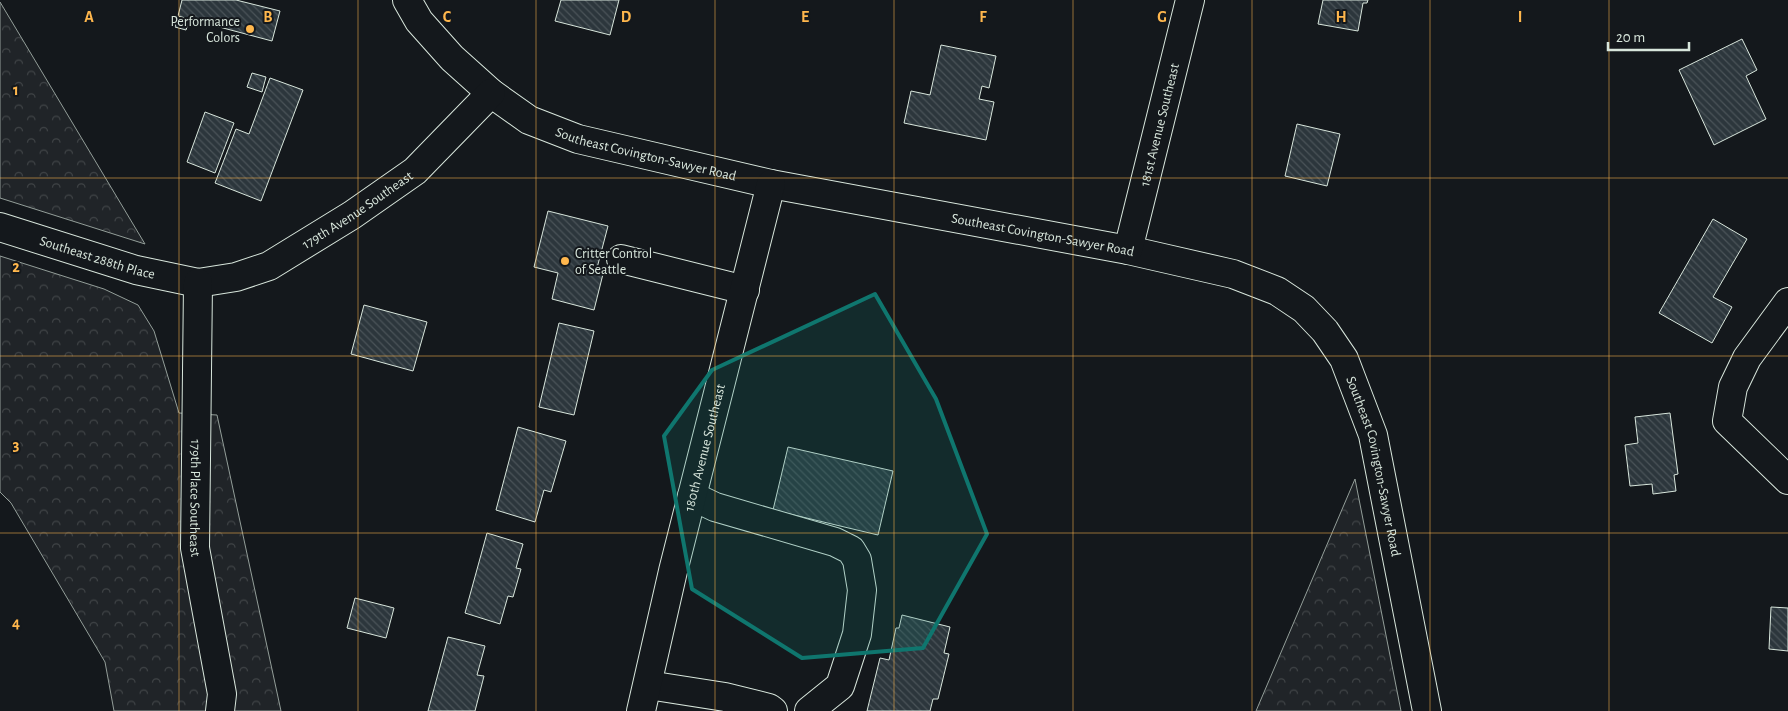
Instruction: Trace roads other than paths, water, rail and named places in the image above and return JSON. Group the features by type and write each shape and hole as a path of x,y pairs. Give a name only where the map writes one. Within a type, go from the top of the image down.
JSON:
{"street":[{"name":"Southeast Covington-Sawyer Road","path":"407,0 419,21 452,58 491,93 529,120 578,138 771,184 1128,250 1233,274 1277,290 1304,309 1325,331 1344,359 1373,435 1427,711"},
{"name":"181st Avenue Southeast","path":"1128,250 1190,0"},
{"name":"179th Avenue Southeast","path":"198,283 236,277 269,266 352,215 415,171 491,93"},
{"name":"180th Avenue Southeast","path":"641,711 673,571 771,184"},
{"name":"Southeast 288th Place","path":"0,227 136,270 198,283"},
{"path":"621,259 745,290"},
{"name":"179th Place Southeast","path":"198,283 195,548 222,694 220,711"},
{"path":"1788,302 1747,358 1732,387 1727,421 1788,480"},
{"path":"692,496 715,508 835,542 852,550 857,560 862,590 857,634 840,686 809,711"},
{"path":"648,685 726,697 769,708 773,711"}],"place":[{"name":"Performance Colors","path":"250,29"},
{"name":"Critter Control of Seattle","path":"565,261"}]}
